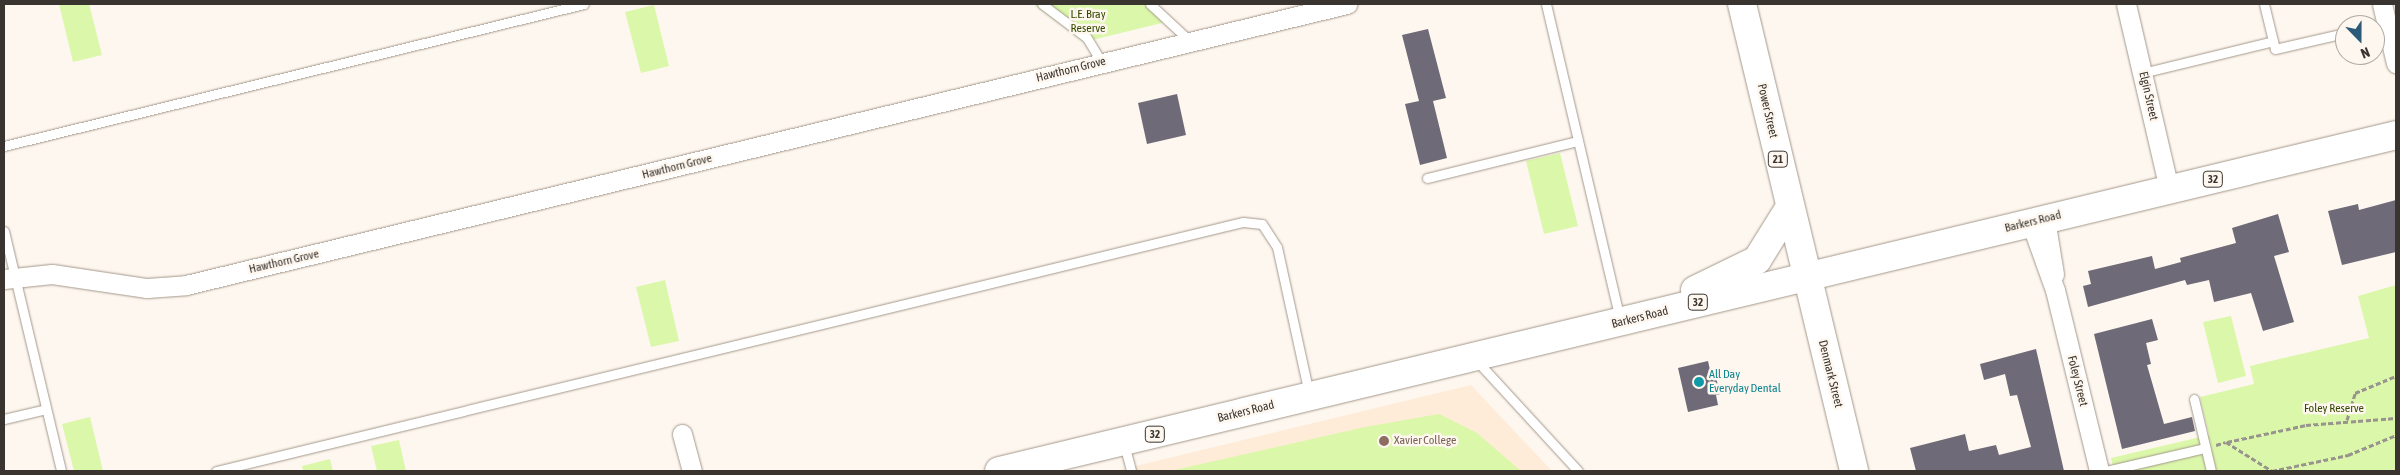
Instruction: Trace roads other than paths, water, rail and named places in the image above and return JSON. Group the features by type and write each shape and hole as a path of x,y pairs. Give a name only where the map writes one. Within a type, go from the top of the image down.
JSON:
{"main road":[{"name":"Power Street","path":"1742,4 1806,276"},
{"name":"Barkers Road","path":"999,471 1621,323 1806,276 2396,135"},
{"path":"1647,316 1758,260 1790,207"},
{"name":"Denmark Street","path":"1806,276 1854,471"}],"street":[{"name":"Hawthorn Grove","path":"9,278 52,274 147,288 186,285 1347,4"},
{"name":"Elgin Street","path":"2126,4 2169,189"},
{"path":"2385,34 2396,63"},
{"name":"Foley Street","path":"2038,221 2052,242 2055,290 2099,471"},
{"path":"682,434 692,471"}],"lane":[{"path":"4,146 584,4"},
{"path":"1042,4 1087,38 1102,63"},
{"path":"1150,4 1190,41"},
{"path":"1546,4 1621,323"},
{"path":"2264,4 2275,49 2335,34"},
{"path":"2142,73 2273,41"},
{"path":"1427,178 1578,141"},
{"path":"216,471 1243,222 1262,224 1277,247 1310,396"},
{"path":"4,231 9,278 46,409 61,471"},
{"path":"1474,357 1496,377 1578,471"},
{"path":"2194,399 2211,471"},
{"path":"4,419 46,409"},
{"path":"1123,442 1130,471"},
{"path":"2106,471 2205,448"}],"place":[{"name":"All Day Everyday Dental","path":"1699,382"},
{"name":"Xavier College","path":"1384,441"}],"park label":[{"name":"L.E. Bray Reserve","path":"1088,22"},
{"name":"Foley Reserve","path":"2334,409"}]}
